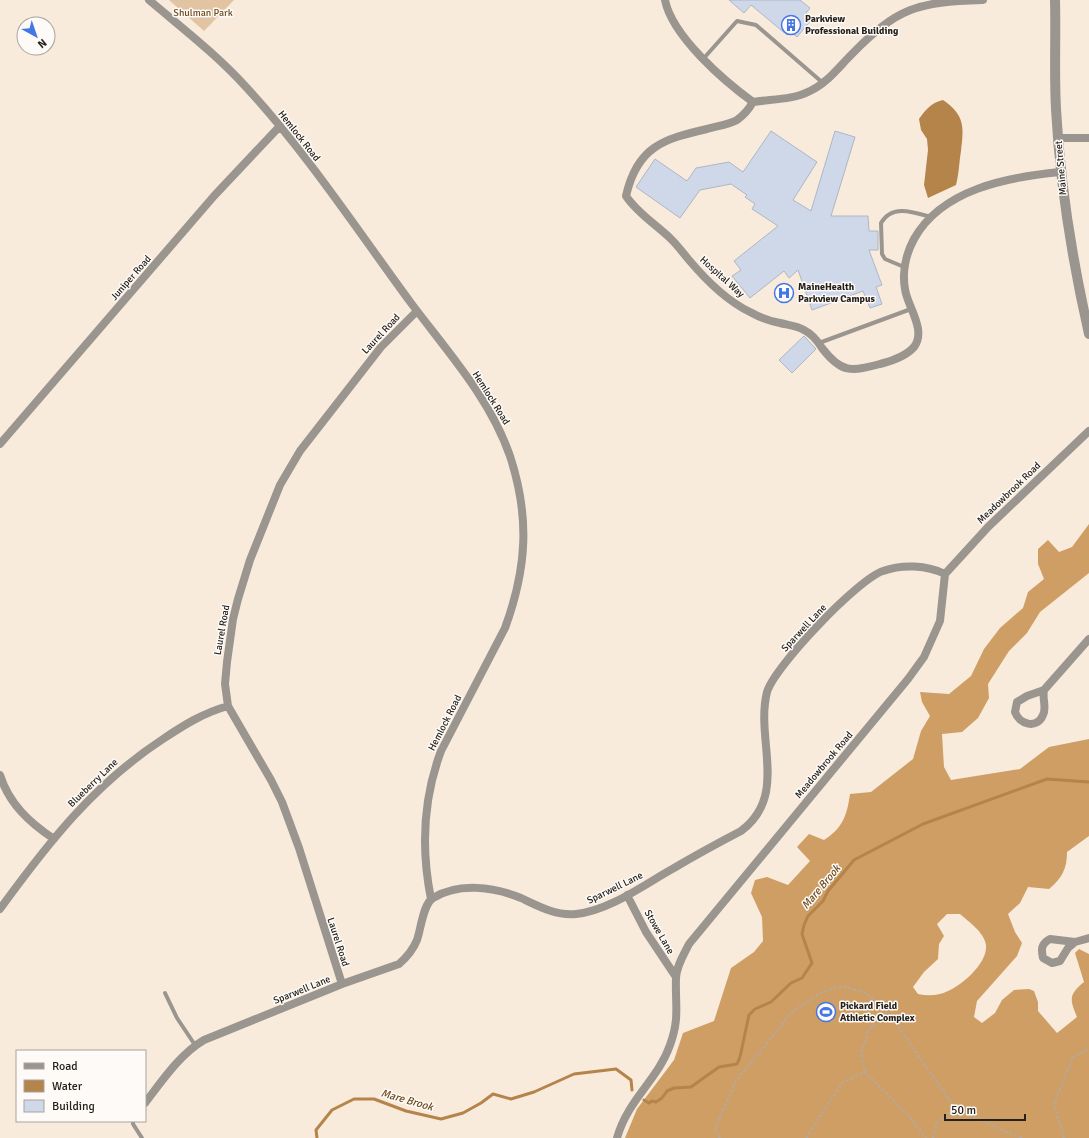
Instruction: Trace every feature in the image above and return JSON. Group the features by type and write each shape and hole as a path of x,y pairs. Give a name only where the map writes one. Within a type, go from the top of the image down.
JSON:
{"street":[{"name":"Hemlock Road","path":"149,0 246,86 305,159 478,393 496,425 510,457 516,480 524,526 522,569 510,616 497,646 441,751 428,791 425,812 425,870 431,899"},
{"path":"665,0 671,18 678,30 732,86 753,102 799,96 823,83 876,30 891,19 927,2 983,0"},
{"name":"Maine Street","path":"1055,0 1056,108 1060,172 1069,239 1089,334"},
{"name":"Hospital Way","path":"753,102 746,113 730,123 675,136 657,145 637,166 628,185 626,196 634,209 664,232 708,280 738,304 771,321 804,329 814,337 839,366 851,370 862,369 890,361 908,353 915,346 918,335 917,323 905,289 904,267 910,248 919,231 931,217 945,206 979,189 1016,178 1060,172"},
{"name":"Juniper Road","path":"0,444 214,196 279,127"},
{"path":"1058,138 1089,138"},
{"name":"Laurel Road","path":"342,984 299,848 282,802 228,706 226,677 233,619 250,560 277,491 300,451 381,347 417,311"},
{"name":"Meadowbrook Road","path":"618,1138 622,1122 629,1109 661,1064 670,1045 677,1020 676,977 689,944 908,679 924,657 940,621 945,574 988,527 1089,431"},
{"name":"Sparwell Lane","path":"146,1102 195,1045 342,984 399,964 406,957 417,939 424,912 431,899 450,891 489,889 520,898 552,912 575,914 596,909 627,895 741,831 755,818 764,800 768,779 764,710 768,691 776,674 825,620 860,586 883,571 922,567 934,568 945,574"},
{"path":"1044,690 1045,710 1043,716 1035,724 1029,724 1020,720 1015,712 1017,702 1027,696 1044,690 1089,639"},
{"name":"Blueberry Lane","path":"0,909 54,839 103,785 132,760 198,717 228,706"},
{"path":"0,775 18,810 39,829 54,839"},
{"name":"Stowe Lane","path":"627,895 646,932 676,977"},
{"path":"1075,942 1089,938"}],"lane":[{"path":"704,58 737,21 756,25 823,83"},
{"path":"904,267 885,259 882,254 881,223 890,213 904,210 931,217"},
{"path":"819,343 911,309"},
{"path":"165,993 177,1018 195,1045"},
{"path":"133,1122 142,1138"}],"path":[{"path":"720,1138 715,1129 736,1081 793,1011 822,992 843,986 866,993 888,1012 956,1108 1006,1132 1023,1138"},
{"path":"888,1012 869,1029 861,1053 865,1072 907,1114 926,1138"},
{"path":"1064,1138 1054,1104 1073,1057 1089,1049"},
{"path":"806,1138 843,1082 865,1072"},
{"path":"933,1138 937,1123 956,1108"}],"green space":[{"name":"Shulman Park","path":"169,0 234,0 204,31"}],"shaded area":[{"path":"1089,524 1089,573 1040,612 1027,633 1009,651 988,684 989,698 978,718 962,732 942,734 944,767 951,780 1020,769 1049,747 1089,739 1089,836 1067,852 1065,868 1054,885 1049,889 1028,887 1020,903 1008,914 1015,932 1022,943 1017,956 977,1001 974,1017 982,1023 995,1013 1002,1000 1014,990 1029,989 1034,991 1038,1002 1038,1011 1057,1033 1077,1017 1072,998 1075,991 1084,982 1075,953 1079,949 1089,954 1089,1138 625,1138 637,1109 674,1060 683,1033 714,1021 731,968 754,952 763,941 762,917 751,893 755,880 767,877 788,885 810,861 797,847 809,834 824,840 840,826 845,815 850,794 871,792 913,759 921,731 930,716 922,702 920,692 949,694 971,676 984,649 1000,628 1023,608 1028,592 1044,579 1038,564 1038,549 1048,540 1059,552 1072,547","holes":["947,914 960,914 976,928 985,940 986,952 983,959 979,966 967,979 954,988 937,995 918,994 913,987 924,972 938,959 939,944 944,936 937,924"]}],"water":[{"path":"943,100 956,111 961,122 963,135 958,177 956,185 928,198 924,185 928,150 927,139 921,130 919,119 929,107"}],"building":[{"name":"Parkview Professional Building","path":"729,0 800,0 810,8 806,13 813,18 797,37 790,31 787,35 751,5 744,13"},
{"name":"MaineHealth Parkview Campus","path":"771,131 817,162 793,200 811,211 835,131 855,137 831,216 868,216 869,231 878,231 878,250 869,250 882,285 876,287 882,304 870,308 863,291 812,310 798,270 789,278 784,271 750,298 732,276 741,270 734,261 778,226 752,209 755,204 745,197 747,195 731,184 700,190 680,218 636,187 655,159 687,181 696,168 729,162 743,172"},
{"path":"804,336 816,349 792,373 779,360"}],"waterway":[{"name":"Mare Brook","path":"644,1100 649,1103 652,1101 656,1102 662,1098 667,1091 674,1088 691,1087 719,1067 737,1064 740,1057 749,1015 755,1009 771,1002 791,983 802,978 812,963 802,934 804,925 808,916 823,901 828,891 854,860 923,824 1047,779 1089,782"},
{"name":"Mare Brook","path":"317,1138 316,1130 332,1110 354,1099 374,1099 406,1111 441,1119 463,1113 493,1094 511,1099 534,1092 574,1074 616,1069 631,1080 632,1090"}],"place":[{"name":"Parkview Professional Building","path":"791,25"},
{"name":"MaineHealth Parkview Campus","path":"784,293"},
{"name":"Pickard Field Athletic Complex","path":"826,1012"}]}
